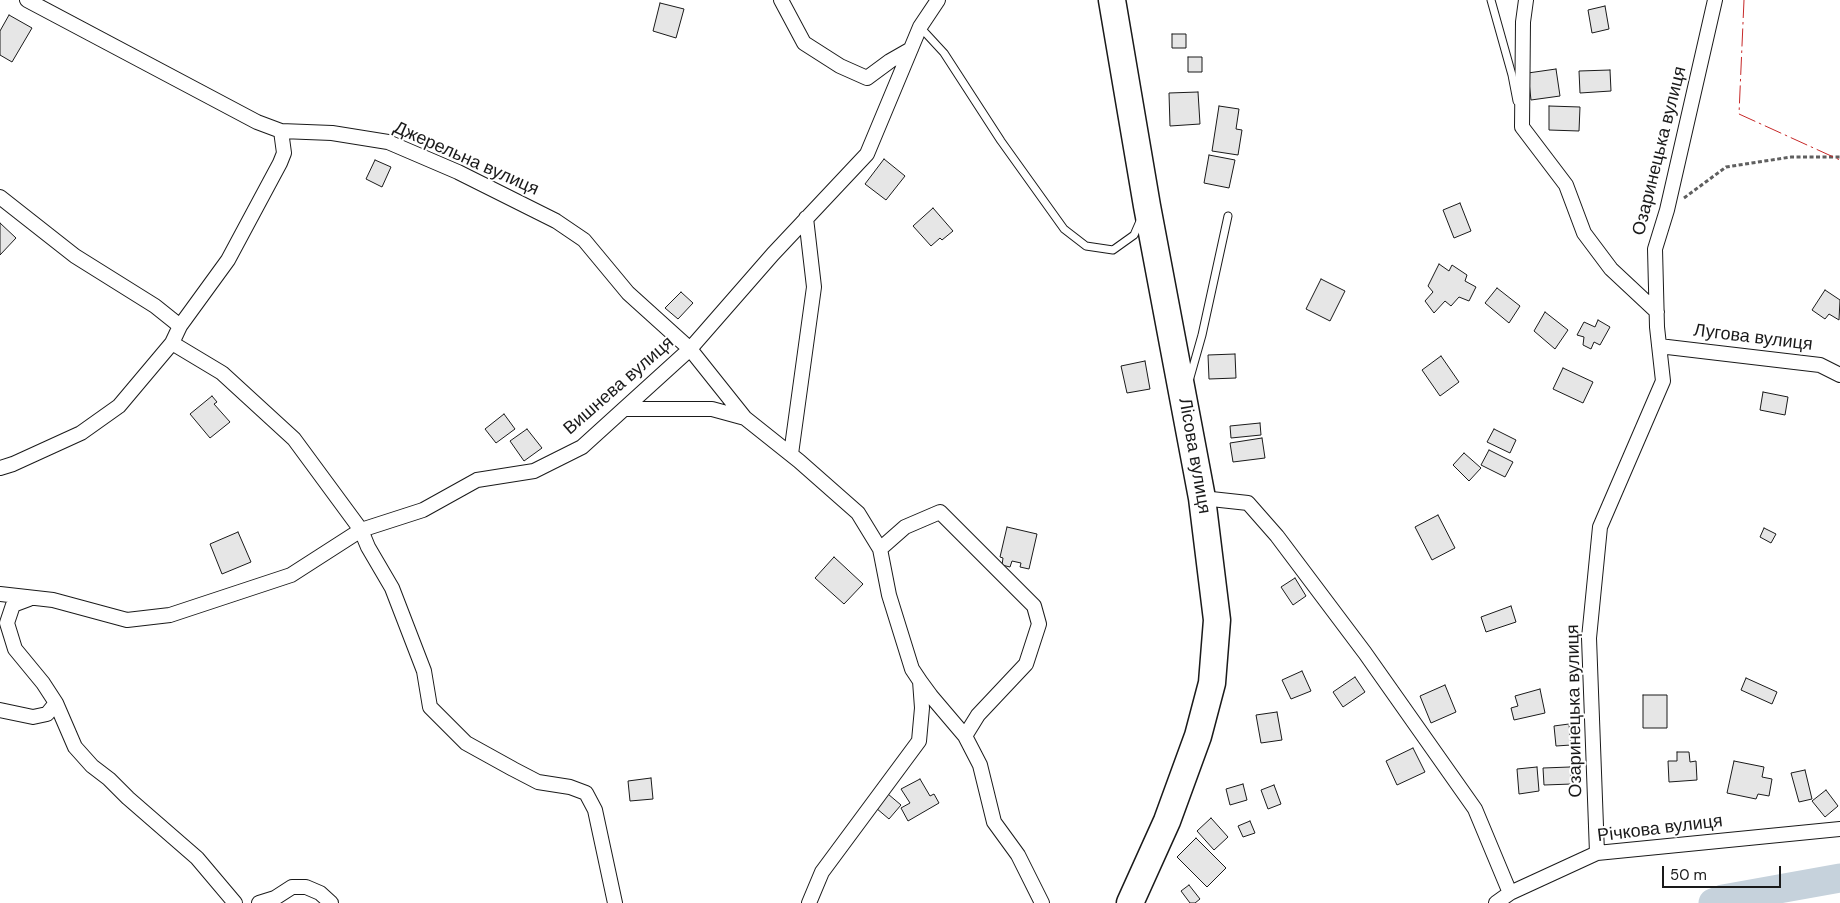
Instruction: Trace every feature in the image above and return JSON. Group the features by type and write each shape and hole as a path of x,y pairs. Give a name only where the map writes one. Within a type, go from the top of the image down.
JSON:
{"highway":[{"name":"Лісова вулиця","path":"1112,0 1147,206 1202,498 1217,620 1212,683 1198,736 1167,821 1130,903"}],"street":[{"name":"Джерельна вулиця","path":"27,0 257,122 281,131 332,133 388,142 458,172 556,221 584,240 628,292 690,349 745,418 791,454 858,514 880,548 889,595 912,669 931,696 964,736 980,765 994,822 1018,855 1042,903"},
{"path":"781,0 804,43 840,66 867,78 890,61 911,49"},
{"name":"Вишнева вулиця","path":"0,594 53,600 127,620 170,615 291,576 361,530 423,510 477,480 534,471 582,447 690,349 806,218 867,154 920,27 938,0"},
{"path":"1526,0 1523,22 1522,127 1566,185 1584,233 1611,269 1657,312"},
{"name":"Озаринецька вулиця","path":"1597,853 1589,638 1600,527 1663,381 1659,346 1655,248 1668,210 1715,0"},
{"path":"0,468 81,434 119,406 172,343 180,326 228,260 280,162 284,153 281,131"},
{"path":"0,197 75,256 155,306 180,326"},
{"path":"791,454 814,287 806,218"},
{"path":"172,343 222,373 294,439 361,530 368,547 392,588 410,634 424,671 430,707 466,743 538,782 570,787 586,794 595,810 615,903"},
{"name":"Лугова вулиця","path":"1659,346 1820,364 1840,375"},
{"name":"Джерельна вулиця","path":"625,409 712,409 745,418"},
{"path":"1202,498 1248,503 1277,536 1365,653 1475,809 1510,893"},
{"path":"880,548 905,527 940,512 1034,606 1039,624 1026,664 978,715 964,736"},
{"path":"29,598 13,605 7,623 15,650 56,703 75,747 92,766 198,858 235,903"},
{"name":"Джерельна вулиця","path":"809,903 822,872 869,805 918,741 922,708 920,681"},
{"path":"0,710 33,717 47,714 56,703"},
{"name":"Річкова вулиця","path":"1496,903 1510,893 1597,853 1840,828"},
{"path":"259,903 275,898 292,888 306,887 320,893 330,903"}],"lane":[{"path":"1491,0 1512,76 1522,127"},
{"path":"920,27 944,53 1001,142 1064,230 1086,246 1113,250 1134,234 1147,206"},
{"path":"1184,400 1202,335 1228,216"}],"path":[{"path":"1668,210 1726,167 1791,157 1840,157"}],"building":[{"path":"660,3 684,9 676,38 653,31"},
{"path":"1605,6 1609,29 1592,33 1588,10"},
{"path":"9,15 32,28 12,62 0,55 0,31"},
{"path":"1172,34 1186,34 1186,48 1172,48"},
{"path":"1188,57 1202,57 1202,72 1188,72"},
{"path":"1556,69 1560,96 1531,100 1528,73"},
{"path":"1610,70 1611,91 1580,93 1579,71"},
{"path":"1198,92 1200,124 1170,126 1169,93"},
{"path":"1219,106 1239,109 1236,129 1242,130 1238,155 1212,151"},
{"path":"1549,106 1580,107 1579,131 1549,130"},
{"path":"1209,155 1235,160 1229,188 1204,183"},
{"path":"884,159 905,176 886,200 865,184"},
{"path":"375,160 391,167 382,187 366,179"},
{"path":"1460,203 1471,231 1454,238 1443,210"},
{"path":"933,208 953,231 942,240 940,238 931,246 913,226"},
{"path":"0,223 16,238 0,255"},
{"path":"1439,264 1449,271 1452,265 1467,275 1465,281 1476,287 1469,301 1459,297 1451,306 1445,301 1434,313 1425,301 1433,292 1428,286"},
{"path":"1321,279 1345,291 1330,321 1306,309"},
{"path":"1497,288 1520,306 1509,323 1485,303"},
{"path":"1825,290 1840,300 1839,320 1829,314 1825,319 1812,310"},
{"path":"681,292 693,303 678,319 665,308"},
{"path":"1545,312 1568,330 1555,349 1534,331"},
{"path":"1598,320 1610,327 1600,345 1594,342 1591,349 1583,345 1584,337 1577,335 1584,322 1595,327"},
{"path":"1235,354 1236,378 1209,379 1208,355"},
{"path":"1441,356 1459,382 1440,396 1422,370"},
{"path":"1145,361 1150,389 1127,393 1121,366"},
{"path":"1563,368 1593,382 1583,403 1553,389"},
{"path":"1763,392 1788,397 1785,415 1760,410"},
{"path":"212,396 217,402 214,404 230,422 210,438 190,414"},
{"path":"504,414 515,429 496,443 485,429"},
{"path":"1260,423 1261,435 1231,438 1230,426"},
{"path":"527,429 542,448 524,461 510,441"},
{"path":"1494,429 1516,440 1510,453 1487,442"},
{"path":"1262,438 1265,458 1233,462 1230,443"},
{"path":"1489,450 1513,462 1505,477 1481,465"},
{"path":"1464,453 1481,468 1469,481 1453,465"},
{"path":"1438,515 1455,548 1432,560 1415,527"},
{"path":"1007,527 1037,534 1029,569 1020,567 1021,563 1012,561 1010,567 1002,565 1003,558 1000,557"},
{"path":"1764,528 1776,534 1771,543 1760,537"},
{"path":"238,532 251,562 222,574 210,544"},
{"path":"834,557 863,584 844,604 815,578"},
{"path":"1295,578 1306,596 1293,605 1281,587"},
{"path":"1511,606 1516,622 1486,632 1481,617"},
{"path":"1302,671 1311,691 1291,699 1282,680"},
{"path":"1355,677 1365,692 1343,707 1333,692"},
{"path":"1746,678 1777,692 1772,704 1741,690"},
{"path":"1445,685 1456,712 1431,723 1420,696"},
{"path":"1540,689 1545,713 1514,720 1511,708 1518,706 1515,696"},
{"path":"1643,695 1667,695 1667,728 1643,728"},
{"path":"1277,712 1282,740 1261,743 1256,715"},
{"path":"1569,724 1571,745 1556,746 1554,726"},
{"path":"1413,748 1425,772 1397,785 1386,761"},
{"path":"1677,752 1689,752 1690,762 1696,761 1697,780 1669,782 1668,761 1677,761"},
{"path":"1734,761 1764,767 1762,777 1772,779 1769,796 1758,794 1756,799 1727,793"},
{"path":"1537,767 1539,791 1519,794 1517,769"},
{"path":"1570,767 1572,784 1544,785 1543,768"},
{"path":"1805,770 1812,799 1799,802 1791,773"},
{"path":"651,778 653,799 630,801 628,781"},
{"path":"920,779 930,796 934,794 939,803 908,821 901,808 910,803 901,789"},
{"path":"1243,784 1247,800 1230,805 1226,789"},
{"path":"1274,785 1281,804 1268,809 1261,790"},
{"path":"1826,790 1838,806 1825,817 1812,801"},
{"path":"888,794 901,805 889,819 876,808"},
{"path":"1211,818 1228,837 1214,850 1197,831"},
{"path":"1250,821 1255,833 1243,837 1238,826"},
{"path":"1196,838 1226,868 1207,887 1177,857"},
{"path":"1189,885 1200,899 1195,903 1190,903 1181,891"}],"waterway":[{"path":"1713,903 1723,899 1840,878"}],"power":[{"path":"1744,0 1739,114 1840,160"}]}
